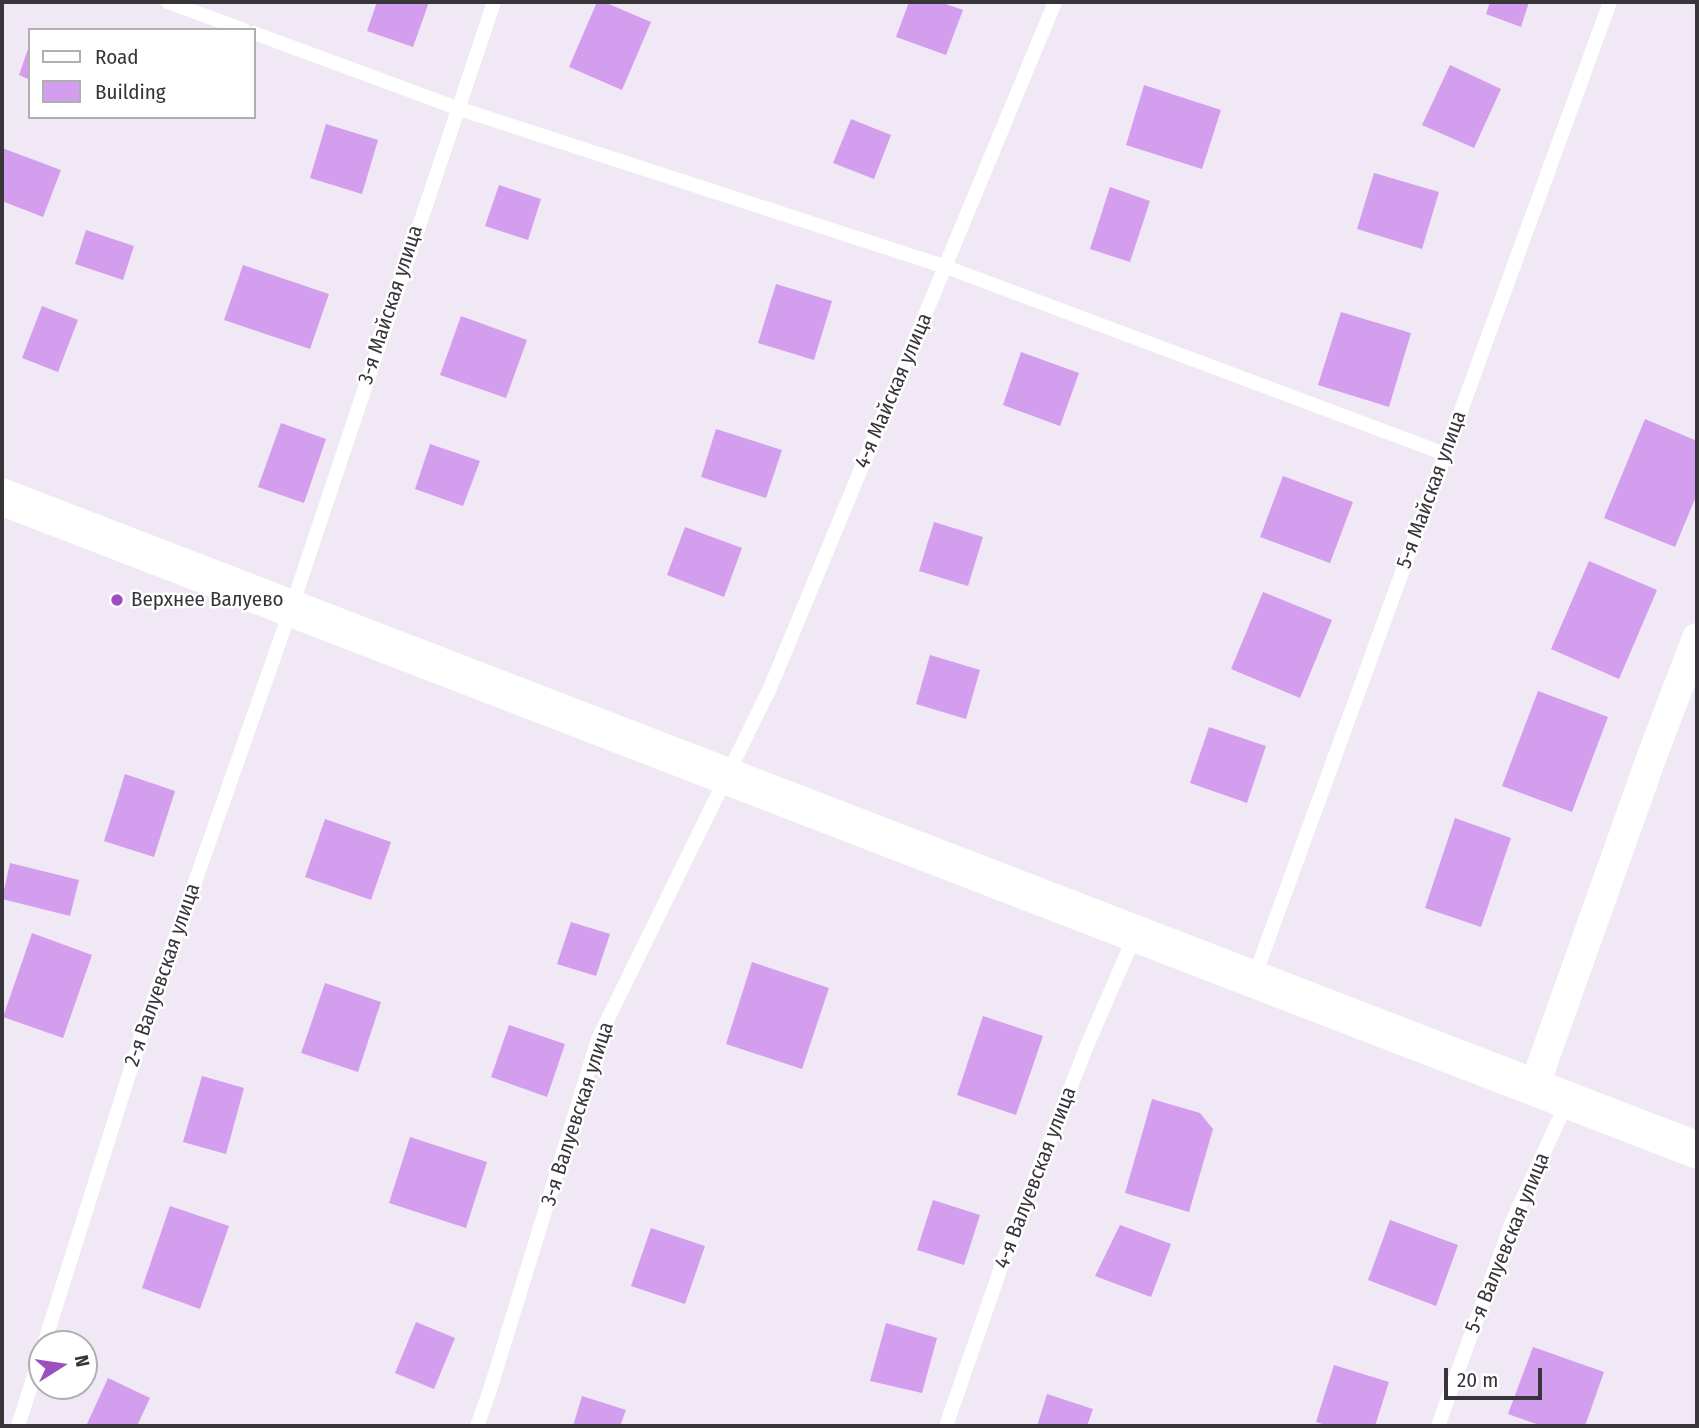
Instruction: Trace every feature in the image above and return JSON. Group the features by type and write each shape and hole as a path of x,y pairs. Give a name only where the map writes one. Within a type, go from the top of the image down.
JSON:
{"street":[{"path":"2,497 1697,1150"},
{"path":"1534,1087 1697,638"}],"lane":[{"path":"168,2 239,28"},
{"name":"3-я Майская улица","path":"291,609 494,2"},
{"name":"4-я Майская улица","path":"727,777 770,688 1055,2"},
{"name":"5-я Майская улица","path":"1254,979 1610,2"},
{"path":"256,34 457,108 946,267 1445,454"},
{"name":"2-я Валуевская улица","path":"48,1330 144,1027 291,609"},
{"name":"3-я Валуевская улица","path":"477,1426 598,1039 727,777"},
{"name":"4-я Валуевская улица","path":"946,1426 1006,1253 1087,1048 1136,934"},
{"name":"5-я Валуевская улица","path":"1438,1426 1512,1222 1568,1100"},
{"path":"18,1426 28,1395"}],"building":[{"path":"377,2 429,2 413,47 367,31"},
{"path":"597,2 604,2 651,22 622,90 569,67"},
{"path":"909,2 940,2 963,10 946,55 896,37"},
{"path":"1490,2 1529,2 1521,27 1486,14"},
{"path":"28,49 28,79 19,75"},
{"path":"1450,65 1501,89 1474,148 1422,125"},
{"path":"1144,85 1221,110 1202,169 1126,145"},
{"path":"851,119 891,135 874,179 833,163"},
{"path":"326,124 378,140 362,194 310,178"},
{"path":"2,148 61,170 43,217 2,201"},
{"path":"1374,173 1439,192 1422,249 1357,229"},
{"path":"499,185 541,199 528,240 485,226"},
{"path":"1110,187 1150,201 1130,262 1090,249"},
{"path":"86,230 134,246 123,280 75,264"},
{"path":"243,265 329,294 310,349 224,320"},
{"path":"776,284 832,301 814,360 758,343"},
{"path":"42,306 78,320 58,372 22,358"},
{"path":"1341,312 1411,333 1389,407 1318,385"},
{"path":"461,316 527,340 506,398 440,375"},
{"path":"1021,352 1079,373 1060,426 1003,405"},
{"path":"1645,419 1697,441 1697,494 1675,547 1604,518"},
{"path":"281,423 326,439 304,503 258,487"},
{"path":"716,429 782,450 766,498 701,477"},
{"path":"430,444 480,461 463,506 415,489"},
{"path":"1283,476 1353,502 1330,563 1260,537"},
{"path":"934,522 983,537 968,586 919,571"},
{"path":"685,527 742,548 724,597 667,575"},
{"path":"1589,561 1657,590 1619,679 1551,649"},
{"path":"1263,592 1332,620 1300,698 1231,669"},
{"path":"930,655 980,670 966,719 916,704"},
{"path":"1538,691 1608,717 1572,812 1502,786"},
{"path":"1209,727 1266,746 1247,803 1190,783"},
{"path":"125,774 175,791 154,857 104,841"},
{"path":"1455,818 1511,838 1481,927 1425,908"},
{"path":"325,819 391,842 371,900 305,877"},
{"path":"10,863 79,880 70,916 2,899"},
{"path":"571,922 610,934 596,976 557,964"},
{"path":"32,933 92,955 63,1038 3,1017"},
{"path":"752,962 829,988 802,1069 726,1044"},
{"path":"325,983 381,1002 358,1072 301,1053"},
{"path":"983,1016 1043,1036 1016,1115 957,1095"},
{"path":"509,1025 565,1044 547,1097 491,1077"},
{"path":"202,1076 244,1088 226,1154 183,1142"},
{"path":"1152,1099 1200,1113 1213,1129 1189,1212 1125,1193"},
{"path":"410,1137 487,1162 466,1228 389,1203"},
{"path":"933,1200 980,1215 964,1265 917,1250"},
{"path":"170,1206 229,1226 200,1309 142,1288"},
{"path":"1390,1220 1458,1245 1436,1306 1368,1280"},
{"path":"1120,1225 1171,1244 1151,1297 1095,1276"},
{"path":"651,1228 705,1246 685,1304 631,1286"},
{"path":"416,1322 455,1338 434,1389 395,1373"},
{"path":"886,1323 937,1338 922,1393 870,1381"},
{"path":"1533,1347 1604,1372 1585,1426 1542,1426 1508,1414"},
{"path":"1334,1365 1389,1382 1375,1426 1329,1426 1316,1422"},
{"path":"108,1378 150,1398 137,1426 87,1424"},
{"path":"1047,1394 1093,1409 1087,1426 1037,1426"},
{"path":"582,1396 626,1410 620,1426 573,1426"}],"place":[{"name":"Верхнее Валуево","path":"117,600"}]}
